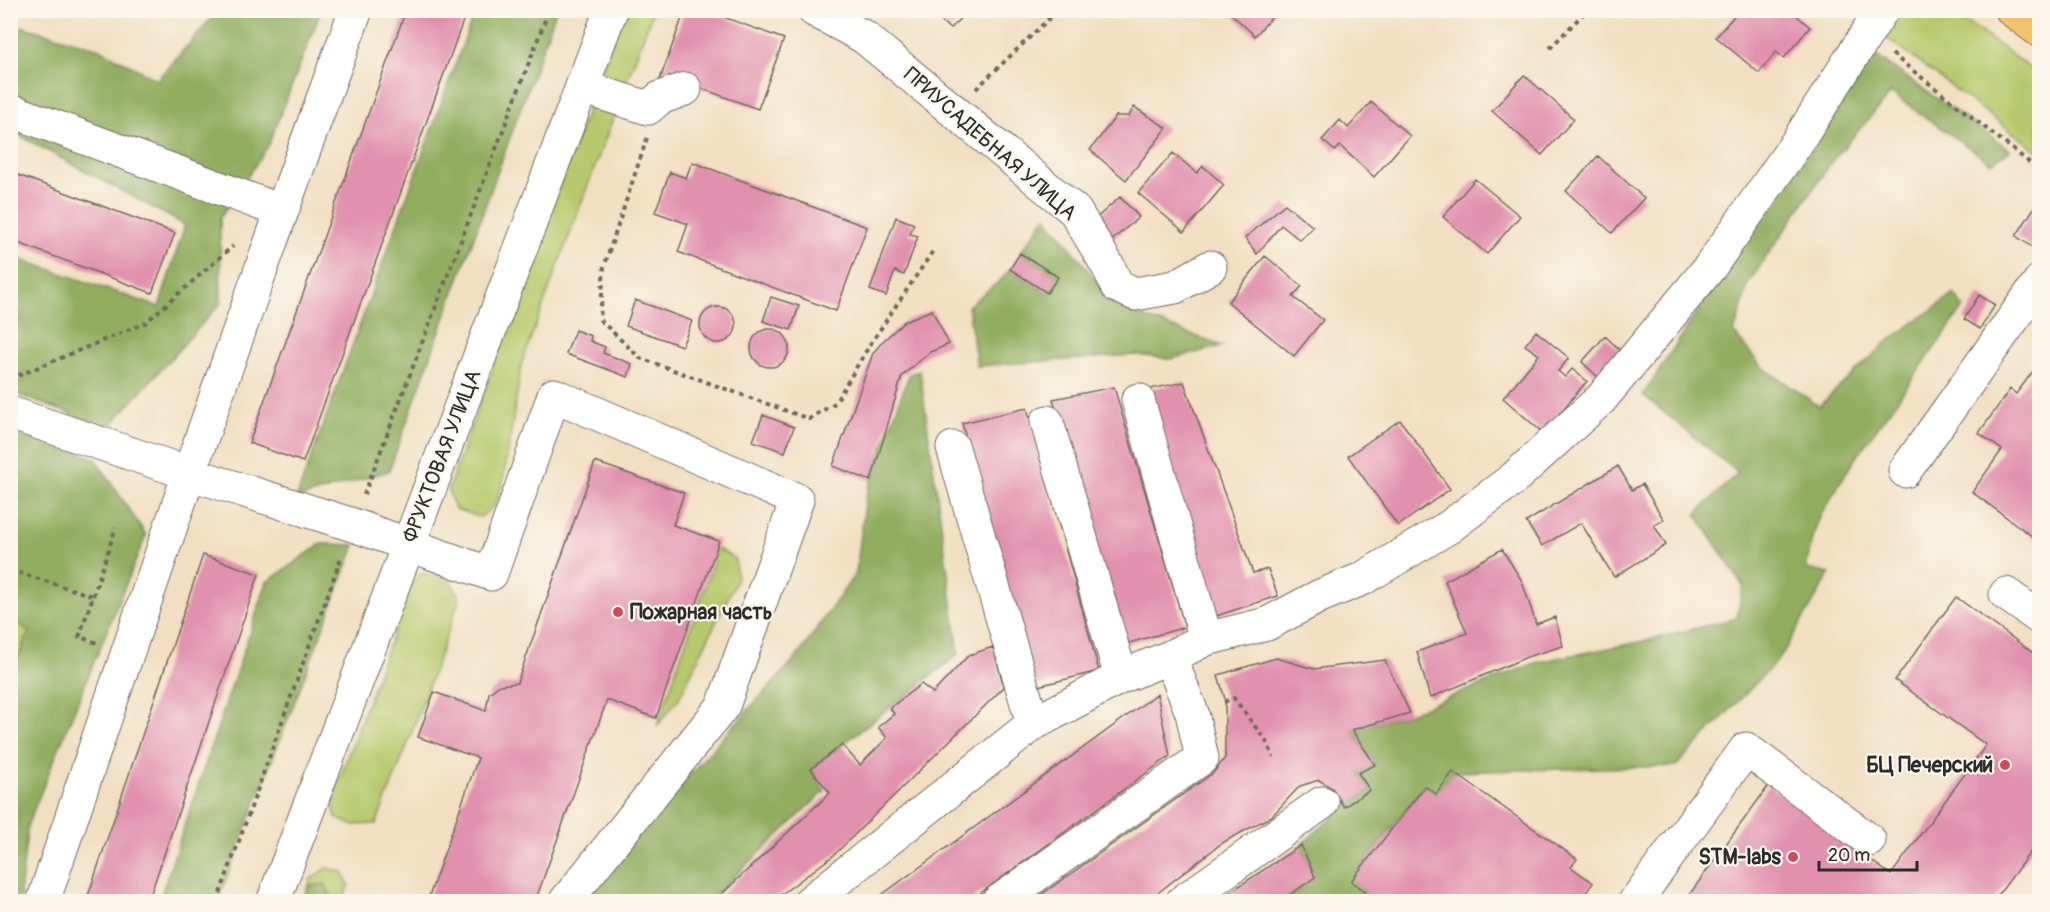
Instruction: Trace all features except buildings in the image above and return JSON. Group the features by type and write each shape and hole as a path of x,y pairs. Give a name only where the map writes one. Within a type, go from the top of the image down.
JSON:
{"main road":[{"path":"2012,10 2040,31"}],"street":[{"path":"43,902 188,473 271,207 356,10"},
{"name":"ФРУКТОВАЯ УЛИЦА","path":"273,902 611,10"},
{"name":"ПРИУСАДЕБНАЯ УЛИЦА","path":"814,10 864,37 1075,211 1118,286 1135,294 1175,287 1210,267"},
{"path":"810,902 1034,724 1122,677 1206,639 1267,624 1320,596 1362,579 1449,526 1513,479 1601,399 1710,267 1796,144 1870,31"},
{"path":"582,87 648,108 660,98 685,89"},
{"path":"10,110 271,207"},
{"path":"1905,471 2040,281"},
{"path":"10,413 352,525 491,574 554,395 796,500 723,706 565,902"},
{"path":"1138,400 1206,639"},
{"path":"1047,422 1122,677"},
{"path":"953,448 1034,724"},
{"path":"2006,594 2040,618"},
{"path":"998,902 1202,758 1192,713 1170,657"},
{"path":"1635,902 1746,749 1869,840"},
{"path":"1182,902 1322,803"}],"path":[{"path":"217,902 352,525 549,10"},
{"path":"954,110 1058,10"},
{"path":"1550,48 1587,10"},
{"path":"1870,31 2040,171"},
{"path":"648,108 652,125 604,267 600,320 640,358 809,419 835,403 871,343 933,251"},
{"path":"10,379 145,324 246,235 271,207"},
{"path":"116,527 79,637 128,652"},
{"path":"10,570 93,596"},
{"path":"1224,702 1234,698 1268,744 1273,757"}],"green space":[{"path":"218,11 321,11 268,146 220,218 221,303 108,428 11,392 11,256 159,307 185,225 11,131 10,23 100,49 157,80"},
{"path":"475,11 556,11 389,471 296,499"},
{"path":"624,11 653,11 522,362 500,493 493,506 480,517 455,509 448,490"},
{"path":"1889,11 1952,11 2039,75 2039,152 1876,30"},
{"path":"1868,50 2010,150 1991,163 1891,93 1833,160 1749,282 1734,333 1761,366 1819,406 1887,342 1954,294 1964,307 1854,460 1822,512 1812,538 1806,569 1830,574 1780,658 1676,766 1453,772 1436,794 1424,786 1352,880 1366,892 1359,901 1281,902 1315,877 1301,845 1344,807 1370,790 1358,773 1375,765 1352,730 1410,713 1538,662 1645,641 1737,618 1743,586 1696,514 1738,473 1643,395"},
{"path":"1046,216 1117,307 1222,346 1170,359 1136,355 977,366 968,306 1002,279 1010,269 1047,293 1057,277 1020,253"},
{"path":"920,371 959,654 811,769 825,791 709,901 579,902 724,736 797,657 856,573 866,496 909,374"},
{"path":"11,428 95,458 146,535 28,824 19,902 10,901 10,678 29,631 11,619"},
{"path":"321,544 355,545 218,901 159,901 267,582"},
{"path":"718,549 735,559 737,579 679,698 657,726"},
{"path":"420,574 448,576 460,598 376,824 352,825 336,818 332,799 411,585"},
{"path":"11,584 54,598 11,729"},
{"path":"327,868 343,872 349,885 343,901 302,902 311,879"},
{"path":"325,884 333,901 302,901 309,886"}],"place":[{"name":"Пожарная часть","path":"618,612"},
{"name":"БЦ Печерский","path":"2005,765"},
{"name":"STM-labs","path":"1793,857"}]}
